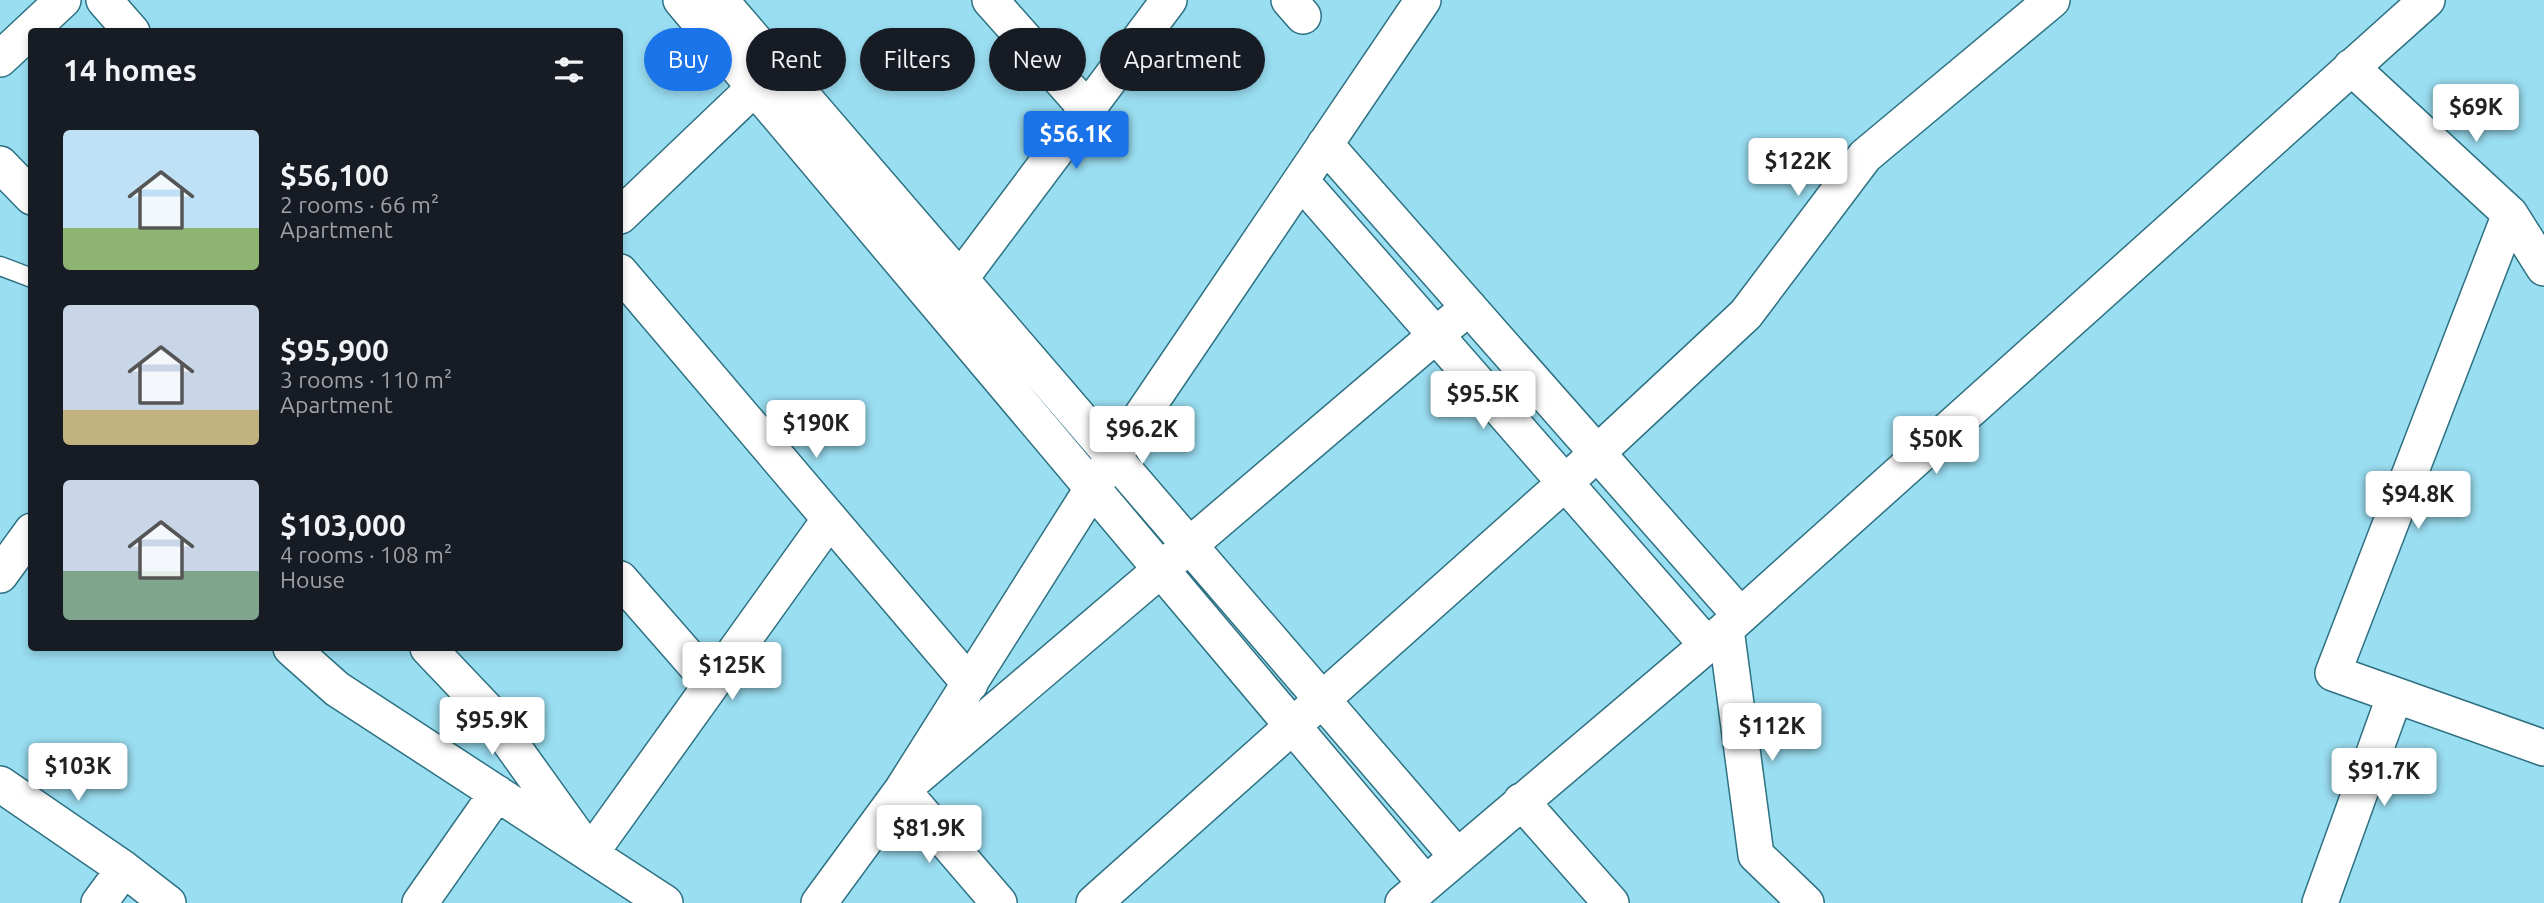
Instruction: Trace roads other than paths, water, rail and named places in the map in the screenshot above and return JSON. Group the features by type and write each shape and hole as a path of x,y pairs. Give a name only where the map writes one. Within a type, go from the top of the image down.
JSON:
{"street":[{"path":"33,28 63,0"},
{"path":"104,0 128,28"},
{"path":"681,0 746,59"},
{"path":"720,0 746,44"},
{"path":"990,0 1087,109"},
{"path":"948,291 1169,0"},
{"path":"819,903 902,790 1093,489 1423,0"},
{"path":"1094,903 1565,483 1746,314 1865,156 2052,0"},
{"path":"778,91 948,291 1093,489 1292,726 1414,893 1724,630 2427,0"},
{"path":"0,59 28,33"},
{"path":"2350,67 2510,214 2544,268"},
{"path":"623,213 751,91"},
{"path":"1325,144 1597,453 1724,630 1756,855 1806,903"},
{"path":"0,164 28,193"},
{"path":"1301,181 1565,483 1724,630"},
{"path":"2510,214 2333,673 2544,748"},
{"path":"623,276 970,684"},
{"path":"948,291 1114,458 1456,855"},
{"path":"902,790 1469,307"},
{"path":"590,854 830,519"},
{"path":"0,575 28,536"},
{"path":"623,582 711,683"},
{"path":"294,651 337,689 665,903"},
{"path":"431,651 486,709 590,854"},
{"path":"2320,903 2395,695"},
{"path":"0,784 124,869 168,903"},
{"path":"902,790 999,903"},
{"path":"420,903 497,793"},
{"path":"1521,801 1611,903"},
{"path":"99,903 124,869"}],"lane":[{"path":"0,266 28,276"}]}
